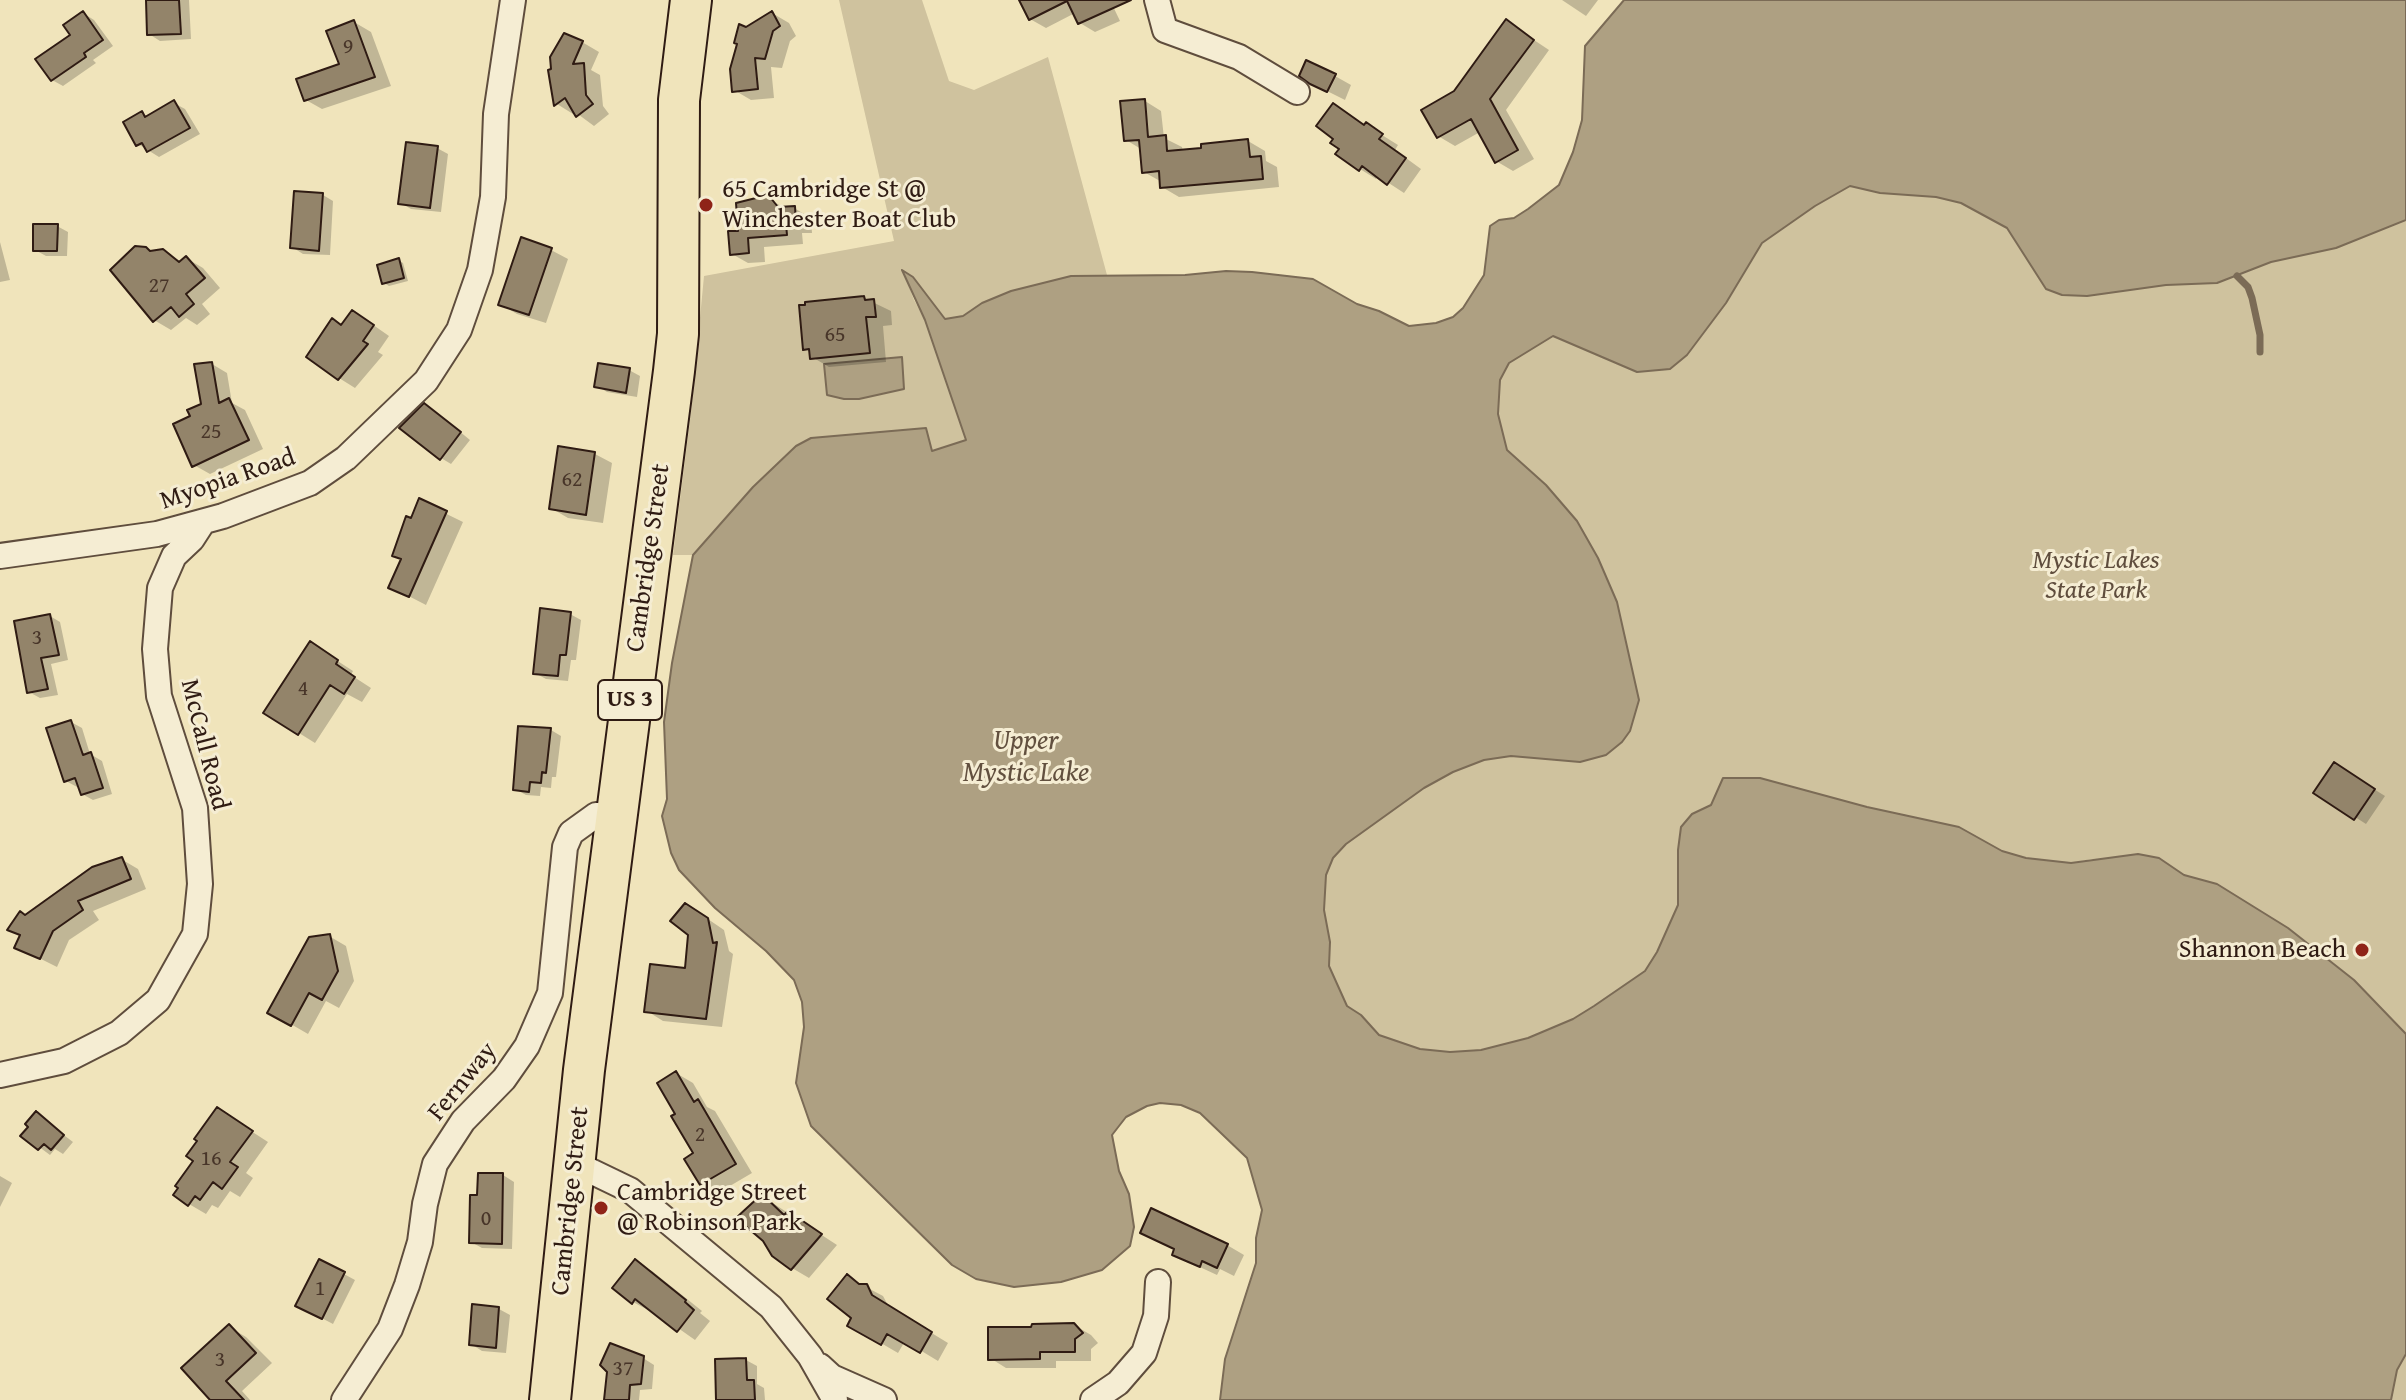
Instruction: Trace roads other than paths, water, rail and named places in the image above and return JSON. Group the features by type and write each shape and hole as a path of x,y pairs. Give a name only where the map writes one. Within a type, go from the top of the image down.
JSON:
{"highway":[{"name":"Cambridge Street","path":"550,1400 574,1163 615,817 678,334 679,100 691,0"}],"street":[{"name":"Myopia Road","path":"0,556 157,534 203,522 310,483 346,458 426,381 459,330 480,270 493,197 496,114 513,0"},
{"path":"1157,0 1165,30 1239,57 1297,92"},
{"name":"McCall Road","path":"0,1075 64,1061 119,1033 158,1000 195,934 200,884 195,808 159,696 155,649 160,588 174,556 192,539 203,522"},
{"name":"Fernway","path":"344,1400 390,1329 407,1285 420,1242 435,1164 463,1121 504,1079 527,1046 550,993 565,847 571,833 596,815 615,817"},
{"path":"574,1163 630,1190 656,1210 771,1307 810,1356 832,1377 884,1400"},
{"path":"1093,1400 1118,1383 1144,1353 1156,1316 1158,1282"},
{"path":"810,1356 835,1400"}],"water":[{"name":"Upper Mystic Lake","path":"1624,0 2406,0 2406,220 2336,248 2271,262 2217,283 2166,285 2087,296 2062,295 2046,289 2007,228 1961,203 1850,186 1762,243 1726,303 1687,355 1670,369 1637,372 1553,336 1509,363 1500,380 1498,414 1507,450 1546,485 1577,521 1598,558 1617,602 1639,700 1630,731 1606,755 1580,762 1511,756 1484,760 1424,788 1346,844 1333,858 1326,875 1324,910 1330,942 1329,966 1347,1006 1361,1015 1379,1035 1420,1049 1450,1052 1481,1050 1528,1038 1573,1019 1645,971 1657,952 1678,905 1681,827 1692,814 1711,805 1723,778 1760,778 1867,807 1959,827 2002,851 2026,858 2071,863 2138,854 2159,858 2184,875 2217,884 2288,928 2354,980 2406,1034 2406,1354 2397,1370 2391,1400 1220,1400 1225,1359 1256,1263 1256,1238 1262,1210 1247,1158 1200,1113 1181,1105 1160,1103 1147,1106 1126,1117 1112,1135 1119,1171 1129,1194 1134,1227 1130,1246 1102,1270 1061,1282 1014,1287 976,1279 952,1265 811,1126 796,1083 804,1027 802,1002 794,980 766,951 715,908 679,870 671,853 662,816 667,799 664,722 693,555 753,487 796,446 811,438 926,428 932,451 966,440 925,320 902,270 913,277 945,319 963,316 982,303 1011,291 1071,276 1185,275 1226,271 1313,279 1357,304 1409,326 1436,323 1453,317 1463,308 1484,275 1490,226 1499,220 1514,218 1559,185 1582,120 1585,46"},
{"path":"902,357 904,389 859,399 827,395 824,364"}],"waterway":[{"path":"2237,276 2248,287 2252,298 2260,335 2260,352"}],"place":[{"name":"65 Cambridge St @ Winchester Boat Club","path":"706,205"},
{"name":"Shannon Beach","path":"2362,950"},
{"name":"Cambridge Street @ Robinson Park","path":"601,1208"}],"park label":[{"name":"Mystic Lakes State Park","path":"2096,576"}]}
